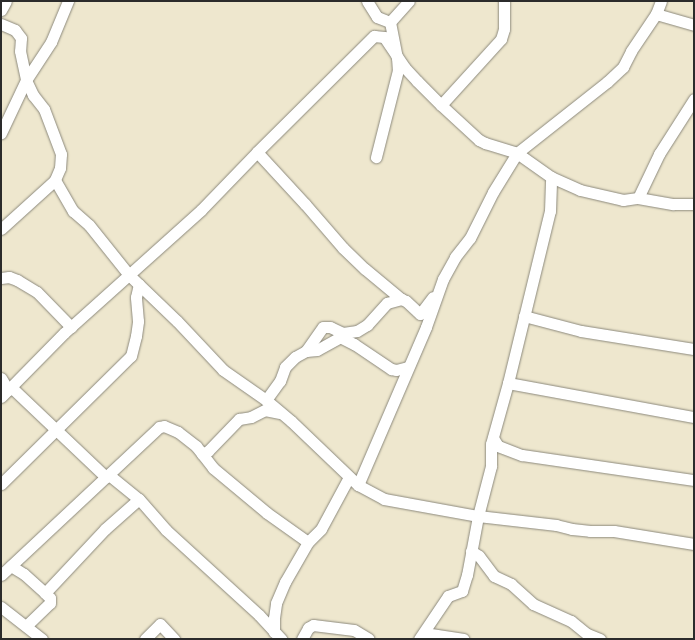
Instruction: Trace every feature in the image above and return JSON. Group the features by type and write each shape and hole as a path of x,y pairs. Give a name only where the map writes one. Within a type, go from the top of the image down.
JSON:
{"street":[{"path":"1,10 6,1"},
{"path":"1,133 26,80 51,42 68,1"},
{"path":"367,1 377,17 390,22"},
{"path":"390,22 409,1"},
{"path":"441,105 500,39 504,29 504,1"},
{"path":"358,485 426,327 439,290 455,257 470,238 493,192 517,153 613,77 623,67 631,51 656,14 661,1"},
{"path":"656,14 694,25"},
{"path":"376,157 398,70 390,22"},
{"path":"1,24 16,30 21,38 20,51 26,80 33,95 46,113 61,154 60,168 55,180 1,229"},
{"path":"6,391 71,327 201,210 374,36 384,37 397,57 441,105 479,140 517,153 551,177 580,190 624,200 638,198 673,204 694,204"},
{"path":"638,198 659,154 694,98"},
{"path":"257,152 305,204 342,248 420,314 439,290"},
{"path":"421,636 448,596 462,592 467,576 478,516 491,466 492,438 508,382 550,211 551,177"},
{"path":"55,180 73,211 89,225 141,290 224,370 266,400 291,421 358,485 384,499 478,516 556,525 590,531 614,531 694,544"},
{"path":"1,278 17,280 37,292 71,327"},
{"path":"1,484 130,356 138,321 141,290"},
{"path":"306,351 323,327 330,327 343,333 357,331 367,325 386,304 401,299"},
{"path":"524,316 581,331 694,349"},
{"path":"266,400 280,381 285,367 295,357 306,351 317,350 340,337 396,370 408,367"},
{"path":"1,378 6,391 56,429 108,476 139,499 166,530 278,635"},
{"path":"508,382 694,417"},
{"path":"202,454 208,451 239,419 251,417 265,410 277,412 291,421"},
{"path":"1,575 159,427 162,426 178,432 196,446 213,468 267,513 308,542"},
{"path":"492,438 498,446 522,455 694,480"},
{"path":"278,635 276,603 285,582 308,542 321,529 349,477"},
{"path":"45,593 105,529 139,499"},
{"path":"471,550 479,556 494,576 511,584 533,604 571,621 587,634 600,639"},
{"path":"11,566 24,574 50,598 50,603 26,626"},
{"path":"1,607 42,639"},
{"path":"145,639 160,624 174,639"},
{"path":"302,639 308,628 313,625 354,630 369,639"},
{"path":"421,636 464,639"}]}
